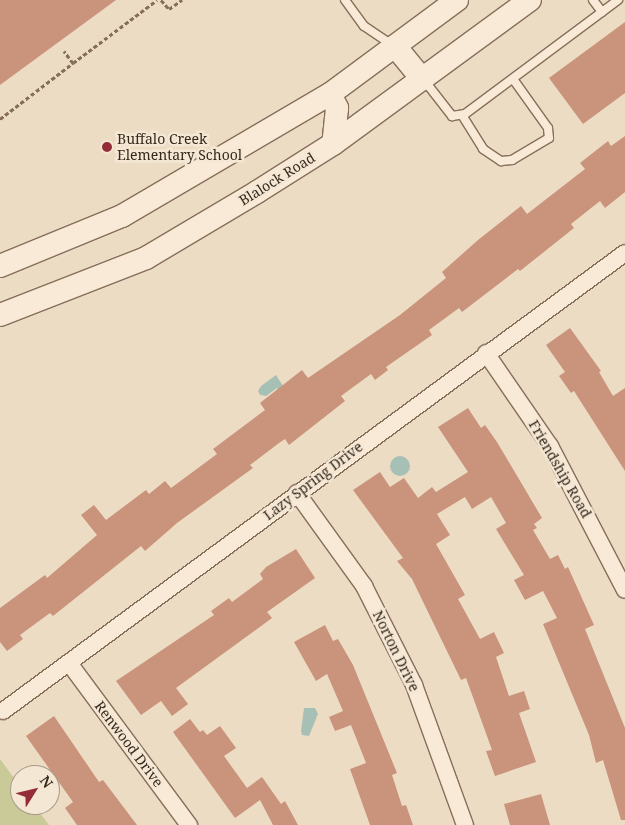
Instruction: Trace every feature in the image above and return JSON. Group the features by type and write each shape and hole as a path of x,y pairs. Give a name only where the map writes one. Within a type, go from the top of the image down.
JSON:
{"main road":[{"path":"0,266 122,216 330,94 457,0"},
{"name":"Blalock Road","path":"0,315 146,258 333,144 530,0"},
{"path":"394,46 422,79"},
{"path":"330,94 338,108 333,144"}],"street":[{"name":"Lazy Spring Drive","path":"3,712 486,353 625,253"},
{"name":"Friendship Road","path":"486,353 550,446 625,590"},
{"name":"Norton Drive","path":"298,493 364,586 414,685 465,825"},
{"name":"Renwood Drive","path":"69,663 189,825"}],"lane":[{"path":"345,0 364,26 394,46"},
{"path":"593,0 602,12"},
{"path":"422,79 452,116 462,115 618,0"},
{"path":"462,115 483,149 501,161 512,160 549,138 548,128 513,79"}],"path":[{"path":"0,119 72,63 159,0 169,9 182,0"},
{"path":"64,51 72,63"}],"green space":[{"path":"0,759 10,772 10,815 42,815 49,825 0,825"}],"shaded area":[{"path":"276,375 283,386 280,392 277,388 266,396 260,395 258,391 261,386"},
{"path":"400,456 407,459 410,466 407,473 400,476 393,473 390,466 393,459"},
{"path":"304,708 315,708 318,714 309,736 302,735 301,731"}],"building":[{"path":"0,0 116,0 0,85"},
{"path":"625,22 625,93 583,124 549,78"},
{"path":"625,136 625,192 605,208 600,201 571,224 574,228 520,271 518,269 462,312 459,308 429,330 432,335 386,367 388,370 375,380 371,374 341,396 345,401 289,445 285,439 279,443 250,465 253,468 177,523 145,551 141,546 53,616 50,613 20,635 23,639 7,651 0,642 0,608 45,575 47,578 97,535 81,515 94,505 106,520 146,490 149,494 165,481 171,488 217,454 213,449 265,410 260,403 302,370 308,378 400,315 446,278 442,272 478,240 521,206 527,214 585,169 580,163 608,141 611,146"},
{"path":"570,328 601,371 599,372 613,396 625,388 625,471 574,391 571,393 559,376 565,372 546,345"},
{"path":"468,408 481,428 485,425 497,442 542,518 534,524 537,528 533,530 550,559 558,555 565,569 568,567 594,625 585,629 625,728 625,820 621,820 603,760 596,763 589,735 543,624 557,618 543,591 525,600 514,580 524,575 496,529 506,523 491,497 472,509 465,497 437,514 450,535 436,544 465,595 458,599 480,639 494,632 504,653 496,657 509,696 524,691 530,709 519,713 536,762 495,776 486,751 492,750 466,678 461,680 412,579 397,561 403,558 353,490 380,472 390,487 404,478 418,498 432,487 436,492 468,472 438,427"},
{"path":"296,549 315,578 267,612 272,618 176,688 188,704 172,716 161,701 141,715 116,681 214,615 211,611 229,598 232,602 263,579 260,574 266,567"},
{"path":"325,625 333,641 338,639 353,665 397,773 392,775 402,806 406,805 413,825 370,825 350,769 366,763 351,725 335,731 329,717 343,711 327,674 316,681 294,642"},
{"path":"54,716 99,782 103,780 137,825 77,825 65,808 73,802 60,784 60,765 47,765 26,736"},
{"path":"190,719 200,732 203,730 207,735 220,726 236,748 224,756 247,788 262,777 281,804 285,801 298,825 273,825 260,800 235,818 173,732"},
{"path":"541,794 550,825 510,825 504,804"}],"place":[{"name":"Buffalo Creek Elementary School","path":"107,147"}]}
